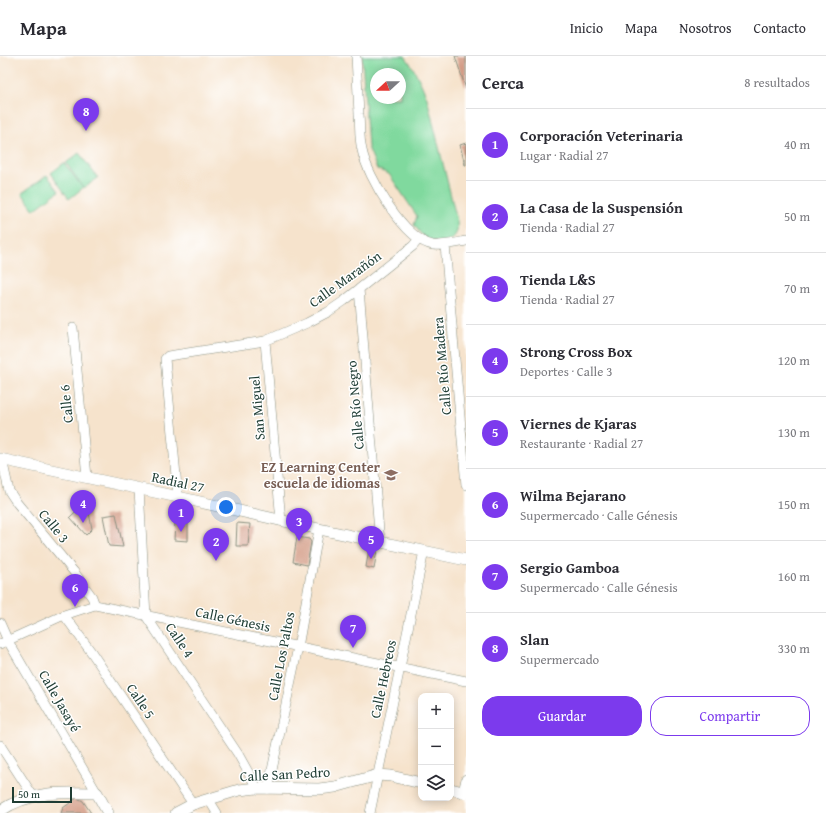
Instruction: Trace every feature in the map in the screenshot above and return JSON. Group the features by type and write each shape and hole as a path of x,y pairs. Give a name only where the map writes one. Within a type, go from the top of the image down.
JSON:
{"street":[{"path":"356,56 360,132 364,157 368,169 386,201 401,222 419,239 432,245 445,245 466,240"},
{"name":"Calle Marañón","path":"178,497 166,357 264,341 307,323 328,312 359,289 413,246 419,239"},
{"name":"Calle Río Madera","path":"445,245 466,484"},
{"name":"Calle Río Negro","path":"359,289 380,542"},
{"name":"Calle 6","path":"73,328 87,477"},
{"name":"San Miguel","path":"264,341 281,521"},
{"name":"Radial 27","path":"1,459 466,560"},
{"name":"Calle 3","path":"1,459 9,491 17,503 74,572 92,597 95,605"},
{"name":"Calle 4","path":"139,489 146,616 262,788"},
{"name":"Calle Los Paltos","path":"262,788 298,647 319,529"},
{"name":"Calle Hebreos","path":"370,813 424,551"},
{"path":"4,642 64,615 95,605"},
{"name":"Calle Génesis","path":"95,605 466,681"},
{"name":"Calle 5","path":"64,615 92,653 193,804"},
{"name":"Calle Jasayé","path":"0,623 4,642 97,793"},
{"path":"0,745 33,796"},
{"name":"Calle San Pedro","path":"176,813 193,804 224,794 262,788 323,789 378,775 391,776 418,782"},
{"path":"454,790 464,792 466,779"},
{"path":"0,811 10,804 33,796 63,792 97,793 108,813"},
{"path":"209,800 217,813"}],"green space":[{"path":"362,56 405,56 418,76 427,98 457,221 457,231 455,235 449,240 435,242 422,235 414,225 417,216 389,174 377,169 368,147"},
{"path":"79,153 98,178 84,188 66,163"},
{"path":"64,163 83,188 69,199 51,173"},
{"path":"47,175 59,191 34,210 22,193"}],"building":[{"path":"455,56 466,56 466,89"},
{"path":"466,143 466,165 465,165 460,145"},
{"path":"87,501 92,529 86,535 70,517"},
{"path":"116,514 123,547 109,546 103,516"},
{"path":"175,523 188,524 188,541 174,540"},
{"path":"237,523 250,524 248,546 236,546"},
{"path":"297,537 309,539 311,542 307,565 293,562"},
{"path":"369,549 377,550 374,569 366,567"},
{"path":"77,798 83,801 91,813 61,813 63,808"}],"place":[{"name":"Slan","path":"86,131"},
{"name":"EZ Learning Center escuela de idiomas","path":"391,475"},
{"name":"Strong Cross Box","path":"83,523"},
{"name":"Corporación Veterinaria","path":"181,532"},
{"name":"Tienda L&S","path":"299,541"},
{"name":"Viernes de Kjaras","path":"371,559"},
{"name":"La Casa de la Suspensión","path":"216,561"},
{"name":"Wilma Bejarano","path":"75,607"},
{"name":"Sergio Gamboa","path":"353,648"}]}
